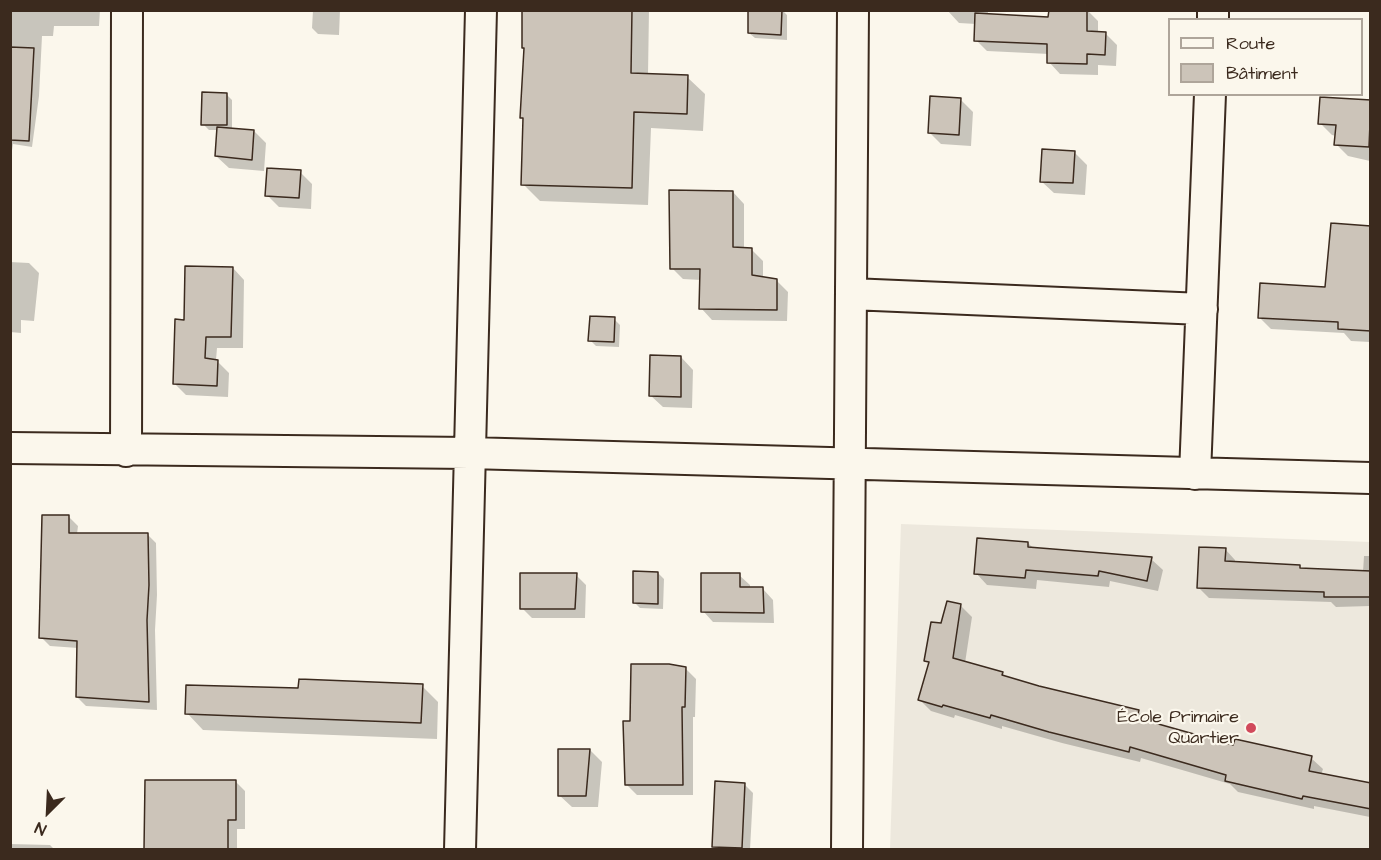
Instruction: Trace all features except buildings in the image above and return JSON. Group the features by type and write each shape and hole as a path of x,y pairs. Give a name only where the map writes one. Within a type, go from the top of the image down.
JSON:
{"street":[{"path":"126,450 127,10"},
{"path":"460,849 481,10"},
{"path":"847,849 853,10"},
{"path":"1195,474 1210,96"},
{"path":"851,294 1202,309"},
{"path":"10,448 469,453 1371,478"}],"shaded area":[{"path":"901,524 1370,542 1370,849 890,850"}],"place":[{"name":"École Primaire Quartier","path":"1251,728"}]}
